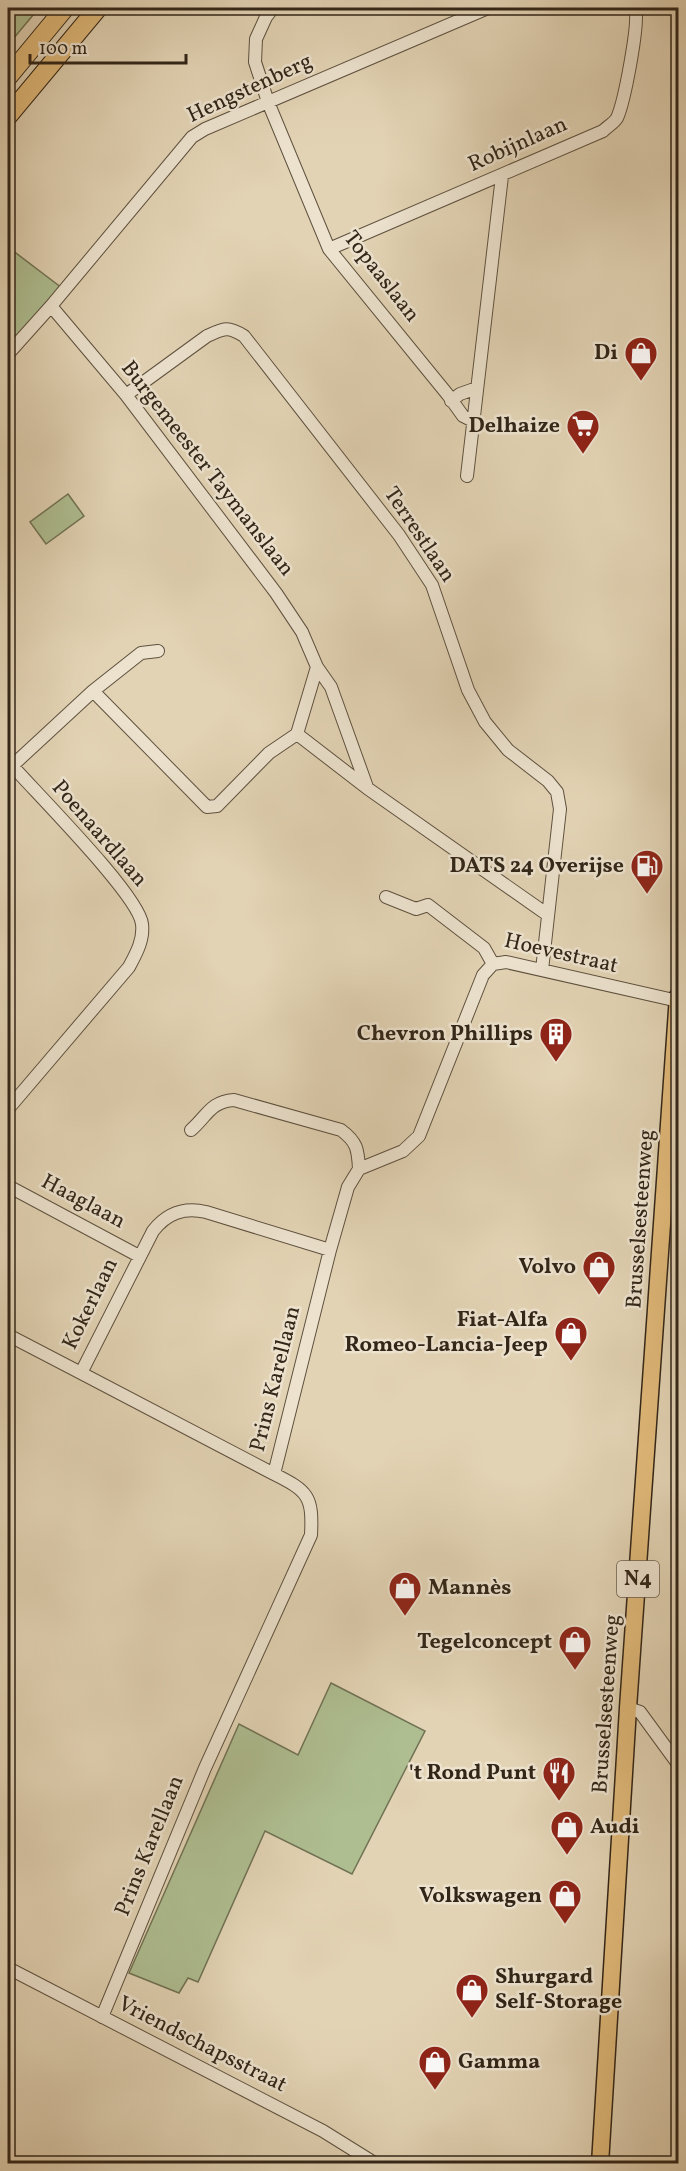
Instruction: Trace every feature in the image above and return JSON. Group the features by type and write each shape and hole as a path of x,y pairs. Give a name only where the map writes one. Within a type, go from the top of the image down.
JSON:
{"highway":[{"path":"8,77 65,8"},
{"path":"8,116 98,8"}],"main road":[{"name":"Brusselsesteenweg","path":"600,2163 628,1708 678,996"}],"street":[{"name":"Topaaslaan","path":"273,8 266,17 256,39 255,62 268,102 329,249 463,416 473,421"},
{"name":"Hengstenberg","path":"8,354 51,306 192,136 488,8"},
{"name":"Robijnlaan","path":"329,249 603,131 616,120 622,102 636,27 635,8"},
{"path":"467,476 502,176"},
{"name":"Burgemeester Taymanslaan","path":"51,306 126,395 276,592 302,632 317,667 331,687 367,788"},
{"name":"Terrestlaan","path":"126,395 207,336 222,329 232,329 244,336 399,535 432,585 468,690 485,722 508,750 548,781 557,792 560,809 542,970"},
{"path":"451,401 460,394 477,388"},
{"path":"10,764 93,691 141,653 158,651"},
{"path":"93,691 207,807 217,806 269,753 297,734 317,667"},
{"path":"297,734 367,788 548,915"},
{"name":"Poenaardlaan","path":"8,1109 129,967 140,945 142,923 123,889 10,764"},
{"name":"Hoevestraat","path":"386,897 416,909 428,905 484,948 493,964 506,962 678,1001"},
{"path":"191,1130 210,1108 221,1101 234,1100 341,1130 352,1139 355,1145 358,1152 359,1169 403,1151 419,1136 483,975 493,964"},
{"name":"Prins Karellaan","path":"102,2017 205,1768 311,1535 312,1511 307,1496 295,1485 274,1474 330,1250 348,1187 359,1169"},
{"name":"Haaglaan","path":"8,1186 139,1256"},
{"name":"Kokerlaan","path":"274,1474 81,1373 139,1256 159,1222 175,1212 194,1209 330,1250"},
{"path":"8,1335 81,1373"},
{"path":"628,1708 640,1712 678,1764"},
{"name":"Vriendschapsstraat","path":"8,1968 323,2131 376,2163"}],"green space":[{"path":"8,8 39,8 8,45"},
{"path":"8,247 62,288 8,348"},
{"path":"68,494 84,516 46,544 30,522"},
{"path":"331,1683 425,1731 352,1874 265,1831 198,1982 188,1978 179,1993 129,1973 239,1724 298,1755"}],"place":[{"name":"Di","path":"641,382"},
{"name":"Delhaize","path":"583,455"},
{"name":"DATS 24 Overijse","path":"647,895"},
{"name":"Chevron Phillips","path":"556,1063"},
{"name":"Volvo","path":"599,1296"},
{"name":"Fiat-Alfa Romeo-Lancia-Jeep","path":"571,1362"},
{"name":"Mannès","path":"405,1617"},
{"name":"Tegelconcept","path":"575,1671"},
{"name":"'t Rond Punt","path":"559,1802"},
{"name":"Audi","path":"567,1856"},
{"name":"Volkswagen","path":"565,1925"},
{"name":"Shurgard Self-Storage","path":"472,2019"},
{"name":"Gamma","path":"435,2091"}]}
